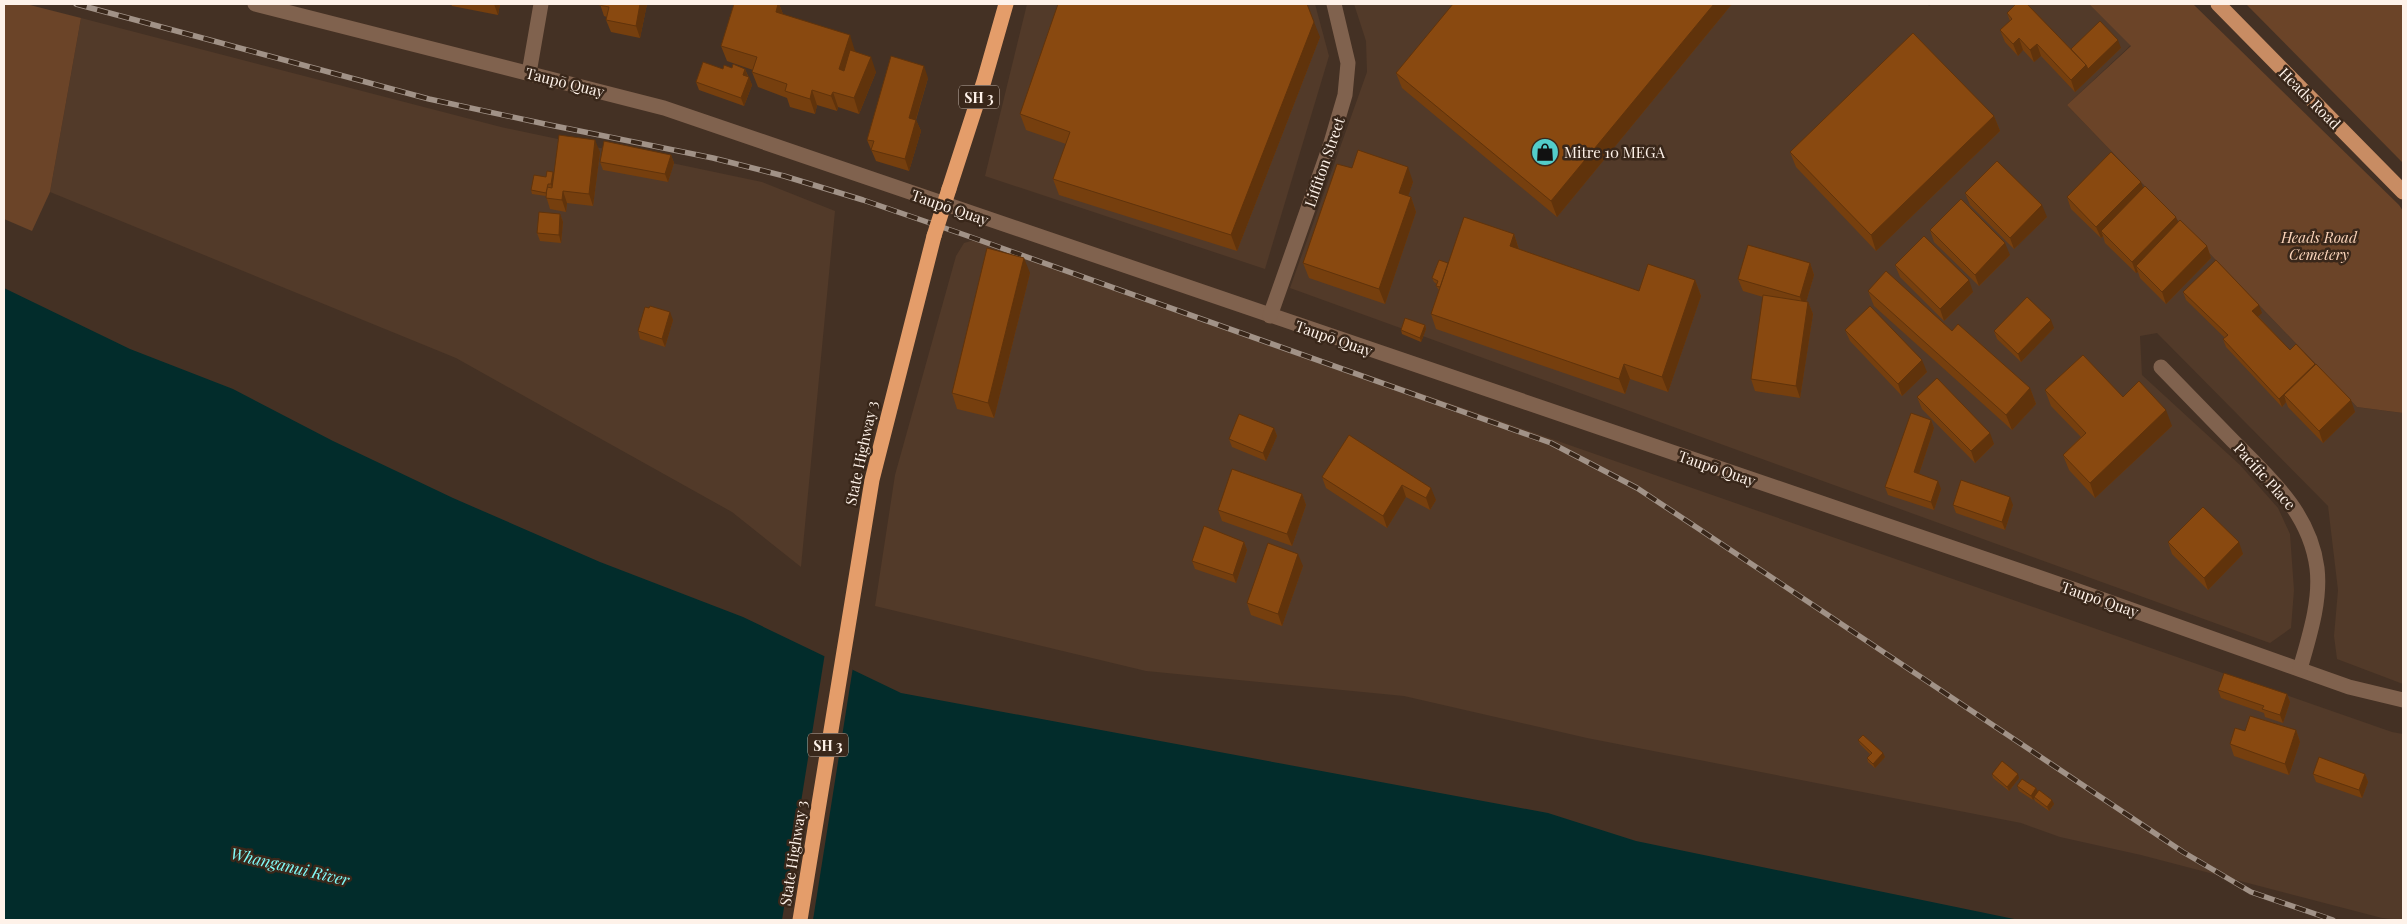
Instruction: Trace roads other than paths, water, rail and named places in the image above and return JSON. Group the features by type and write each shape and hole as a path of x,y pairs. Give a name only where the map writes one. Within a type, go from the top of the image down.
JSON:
{"highway":[{"name":"State Highway 3","path":"800,920 872,480 934,236 984,81 1006,4"}],"main road":[{"name":"Heads Road","path":"2218,4 2403,192"}],"street":[{"name":"Taupō Quay","path":"255,4 664,108 2073,589 2350,687 2403,700"},
{"path":"529,73 540,4"},
{"name":"Liffiton Street","path":"1270,316 1330,146 1345,95 1348,63 1334,4"},
{"name":"Pacific Place","path":"2161,368 2286,494 2308,531 2317,570 2316,593 2314,615 2300,669"}],"water":[{"name":"Whanganui River","path":"4,288 130,349 233,389 333,441 453,498 600,562 743,617 901,693 1548,813 1636,841 2019,920 4,920"}],"railway":[{"path":"76,4 429,99 713,158 784,176 863,200 965,235 1551,443 1637,488 2183,852 2251,892 2333,920"}],"place":[{"name":"Mitre 10 MEGA","path":"1545,152"}],"park label":[{"name":"Heads Road Cemetery","path":"2319,246"}]}
